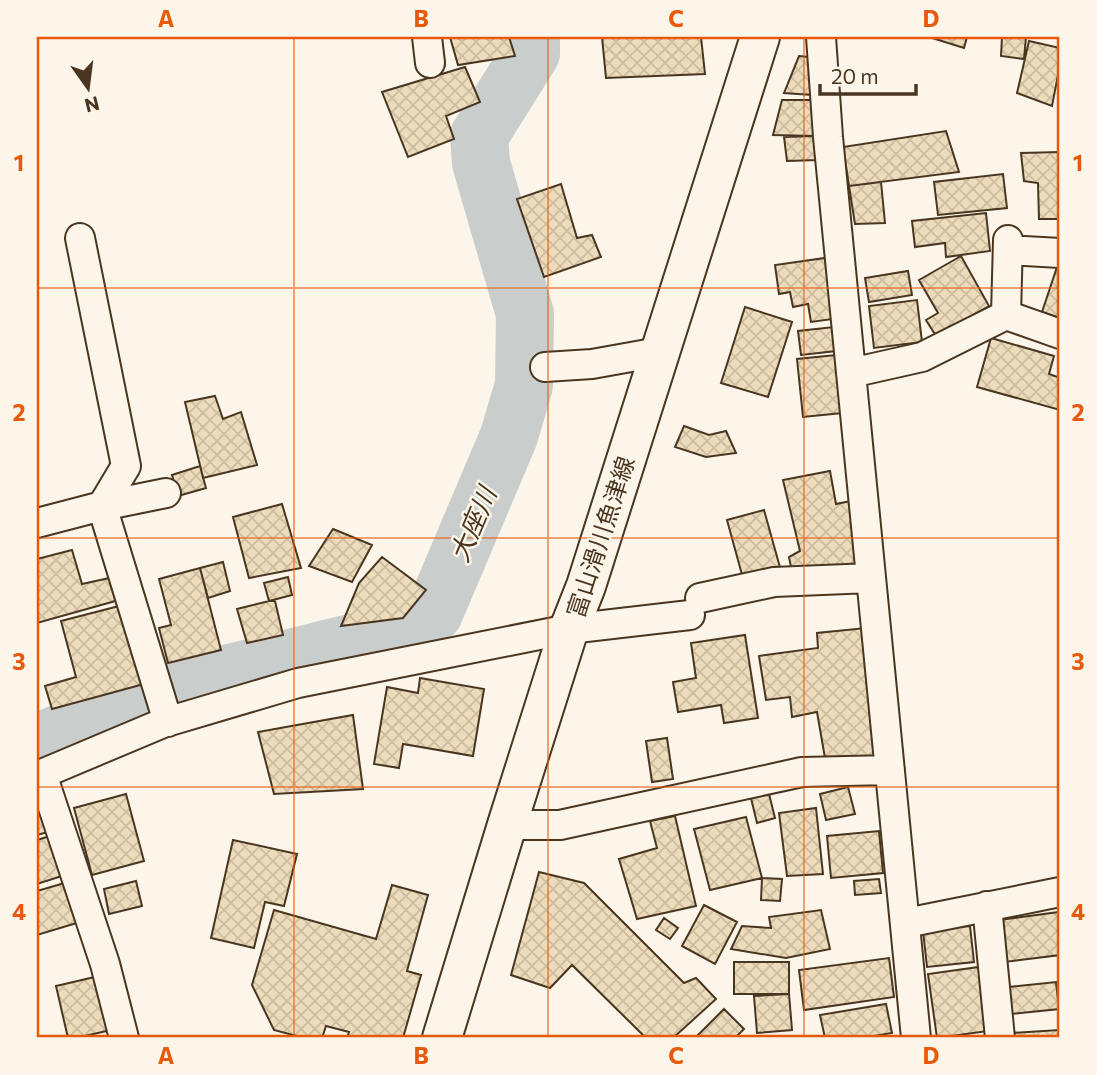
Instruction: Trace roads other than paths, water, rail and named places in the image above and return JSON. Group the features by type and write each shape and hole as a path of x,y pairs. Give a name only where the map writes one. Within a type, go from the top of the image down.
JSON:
{"main road":[{"name":"富山滑川魚津線","path":"442,1038 569,629 586,586 760,37"}],"street":[{"path":"821,37 828,137 916,1038"},
{"path":"80,238 126,466 102,506 168,722"},
{"path":"1006,314 1008,245 1060,253"},
{"path":"851,373 922,357 1006,314 1060,334"},
{"path":"545,367 592,364 659,352"},
{"path":"37,523 166,493"},
{"path":"124,1038 105,964 39,775 168,722 298,683 695,606 774,582 871,578"},
{"path":"507,825 560,825 802,772 890,770"},
{"path":"906,923 1060,892"},
{"path":"987,906 1000,1038"}],"waterway":[{"name":"大座川","path":"37,743 210,678 347,644 410,632 434,613 509,436 524,385 525,314 481,163 479,136 531,53 531,37"}]}
